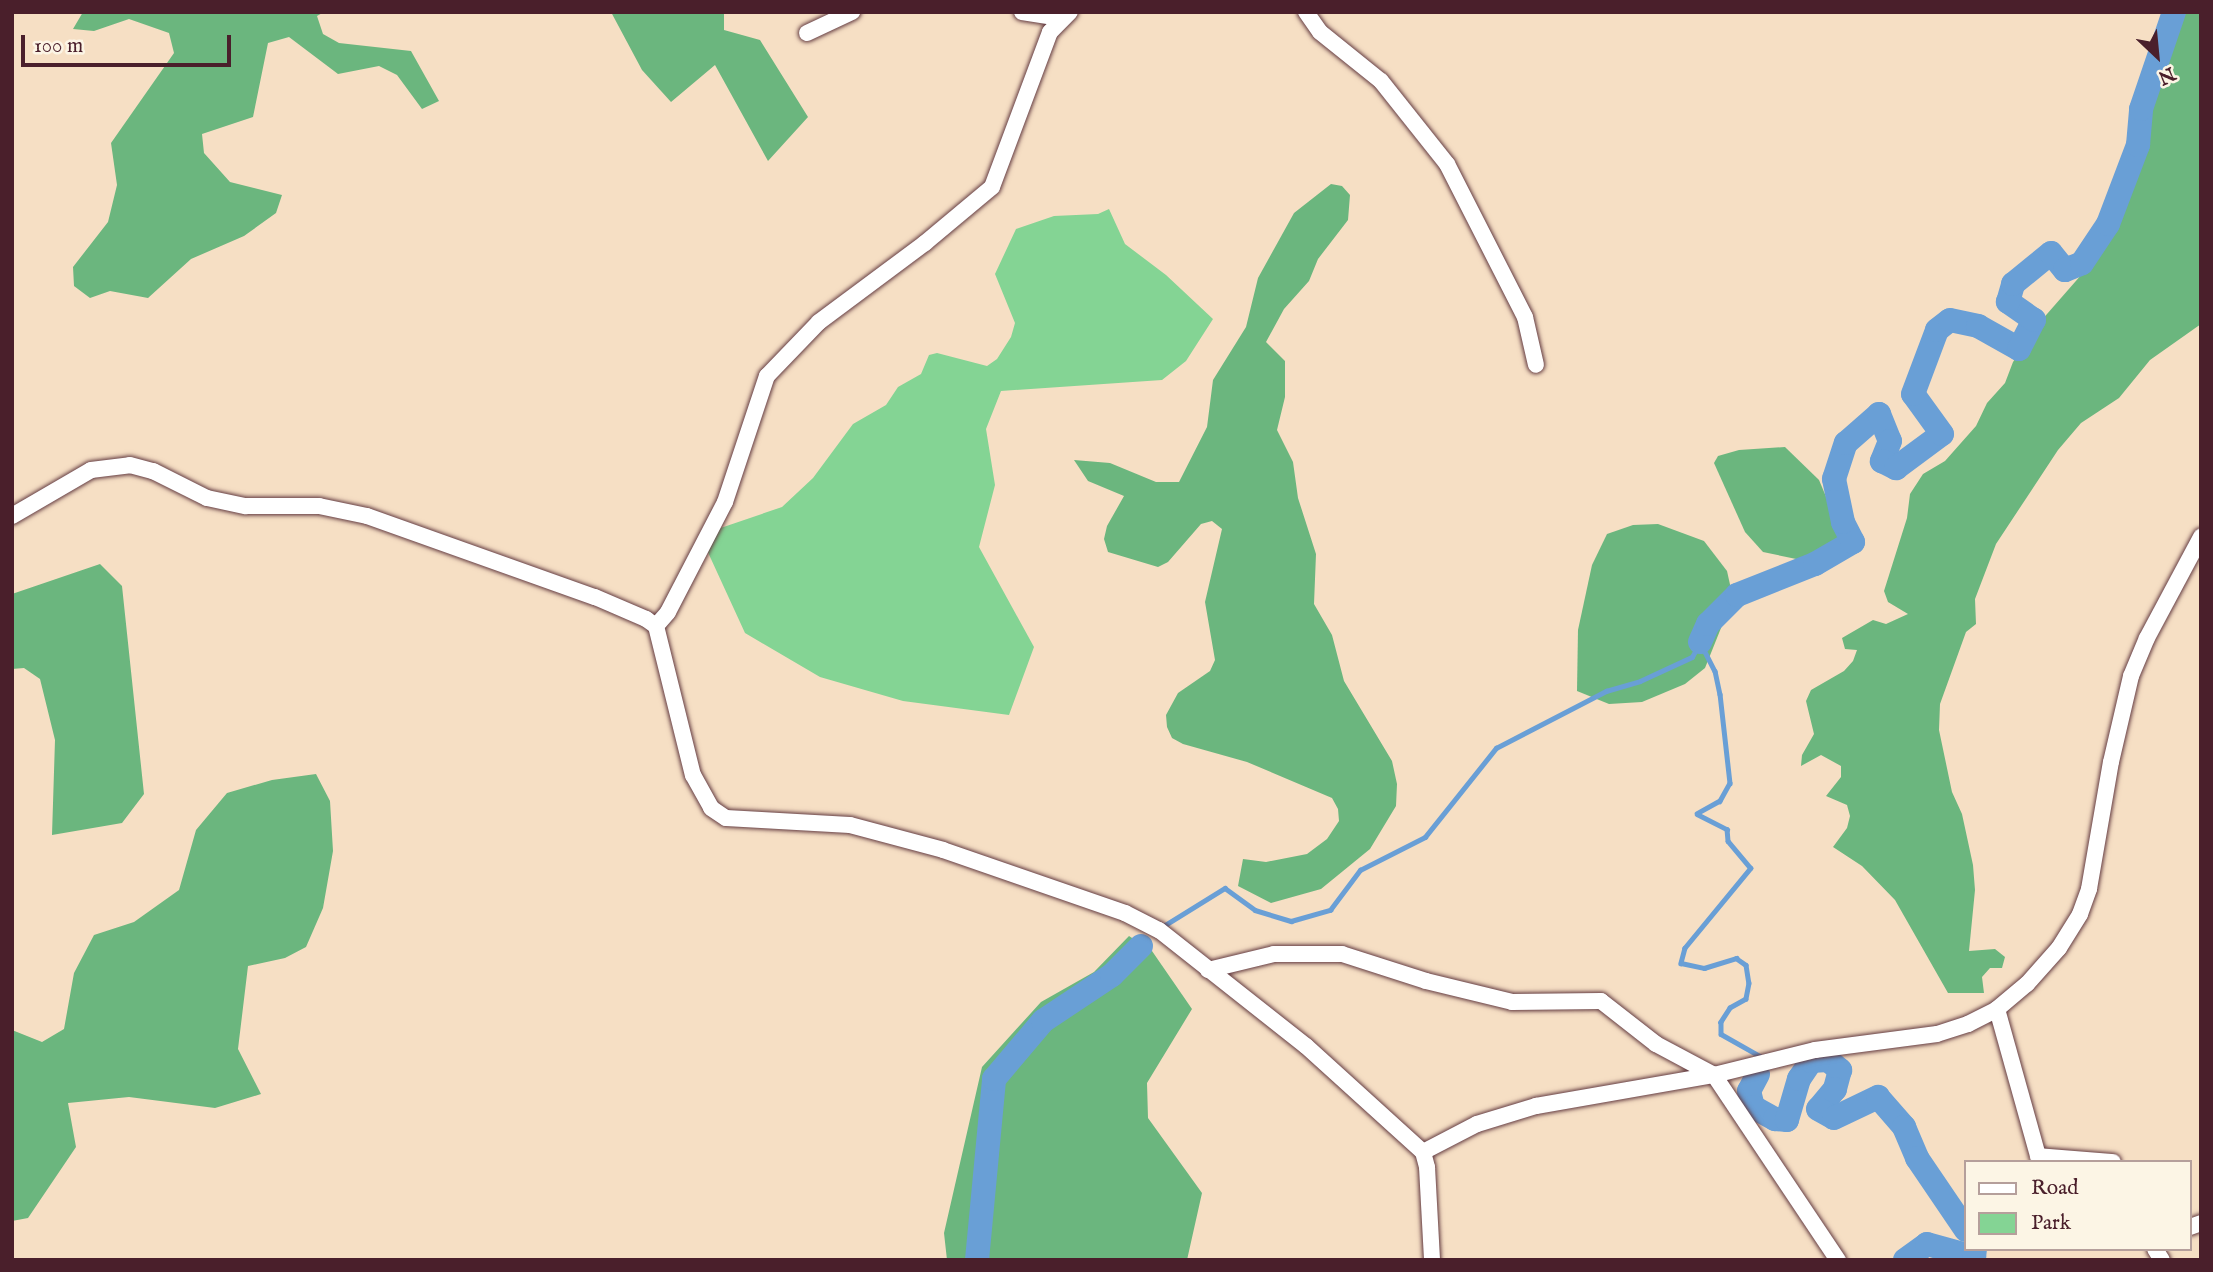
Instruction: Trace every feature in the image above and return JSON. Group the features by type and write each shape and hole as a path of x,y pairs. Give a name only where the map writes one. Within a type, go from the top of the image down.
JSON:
{"street":[{"path":"807,33 852,12"},
{"path":"1022,12 1066,15"},
{"path":"1306,12 1320,32 1381,81 1447,164 1525,317 1536,365"},
{"path":"656,626 668,612 725,502 767,376 819,322 925,243 992,187 1049,32 1066,15"},
{"path":"12,516 91,470 130,466 153,471 207,498 246,506 319,506 367,516 595,597 656,626"},
{"path":"1423,1152 1476,1124 1536,1106 1714,1075 1815,1050 1937,1034 1968,1024 1997,1009 2027,984 2051,957 2080,914 2090,889 2111,762 2131,676 2153,626 2201,537"},
{"path":"656,626 693,775 711,808 726,817 850,825 943,850 1125,913 1159,930 1306,1046 1423,1152 1427,1167 1432,1260"},
{"path":"1208,971 1274,954 1342,954 1426,981 1512,1002 1601,1001 1656,1044 1714,1075 1838,1260"},
{"path":"1997,1009 2038,1156 2109,1160"}],"green space":[{"path":"83,12 324,12 317,16 323,34 339,43 411,51 439,101 422,109 397,75 379,66 338,74 289,37 268,43 253,117 202,134 204,153 230,182 282,195 276,213 244,236 191,259 148,298 110,291 90,298 74,286 73,267 108,222 117,185 111,143 174,53 169,33 129,19 94,31 73,29"},
{"path":"611,12 724,12 724,30 760,40 808,117 768,161 715,65 671,102 642,70"},
{"path":"2179,12 2201,12 2201,324 2150,360 2119,398 2081,423 2058,450 1996,544 1975,599 1976,624 1966,632 1940,704 1939,730 1952,792 1962,814 1973,865 1975,890 1969,951 1995,949 2005,957 2002,968 1990,968 1982,977 1984,993 1948,993 1895,900 1862,866 1833,847 1847,828 1850,816 1847,805 1826,796 1841,777 1841,766 1821,755 1801,766 1802,755 1814,734 1806,701 1811,690 1844,671 1853,661 1857,650 1845,649 1842,638 1873,620 1886,624 1908,614 1888,602 1884,591 1907,518 1910,494 1923,474 1945,461 1976,426 1987,403 2005,383 2013,362 2040,322 2089,266 2126,201 2154,88"},
{"path":"1331,184 1342,186 1350,195 1348,220 1318,259 1309,281 1284,309 1266,342 1285,361 1285,397 1277,430 1293,462 1298,498 1316,554 1314,604 1332,635 1344,681 1392,761 1397,784 1396,806 1370,849 1321,889 1271,903 1238,886 1243,859 1266,862 1307,854 1327,839 1339,821 1338,809 1332,798 1247,762 1183,744 1172,738 1167,727 1166,715 1178,693 1210,671 1215,660 1205,602 1222,529 1212,521 1201,524 1168,562 1158,567 1108,552 1104,539 1107,526 1124,496 1088,481 1074,460 1110,463 1156,482 1179,482 1207,427 1213,380 1246,327 1258,278 1294,213"},
{"path":"1109,209 1125,244 1166,275 1213,319 1186,361 1162,380 1001,391 986,429 995,485 979,547 1034,647 1009,715 903,701 820,677 745,633 700,535 782,507 813,478 853,424 886,405 898,387 921,374 929,355 937,353 987,366 997,359 1011,337 1015,323 995,274 1016,229 1054,216 1098,214"},
{"path":"1785,447 1819,480 1841,532 1836,544 1801,560 1763,552 1745,532 1714,463 1718,456 1739,450"},
{"path":"1658,524 1704,541 1727,571 1733,598 1705,668 1685,684 1642,702 1609,704 1577,691 1578,630 1592,565 1607,534 1633,525"},
{"path":"100,564 122,586 144,794 122,823 52,835 55,740 40,679 24,668 12,669 12,594"},
{"path":"316,774 330,801 333,851 323,908 306,947 285,958 248,966 238,1049 261,1094 215,1108 129,1097 68,1103 76,1147 28,1218 12,1221 12,1030 42,1042 64,1029 74,973 94,935 134,922 179,890 196,830 227,793 272,780"},
{"path":"1129,936 1152,951 1192,1009 1147,1083 1148,1118 1202,1193 1187,1260 947,1260 944,1233 982,1067 1041,1002 1094,972"}],"waterway":[{"path":"1700,642 1708,624 1737,595 1815,564 1853,542 1843,522 1834,479 1846,443 1879,414 1890,441 1882,461 1896,468 1942,434 1913,394 1937,330 1950,320 1978,326 2019,349 2034,320 2008,302 2013,284 2051,253 2065,270 2082,263 2108,224 2138,145 2141,109 2174,12"},
{"path":"1700,642 1715,671 1720,694 1730,783 1720,801 1697,814 1727,829 1728,841 1751,868 1685,948 1681,963 1704,968 1736,958 1746,965 1749,983 1746,999 1730,1008 1721,1022 1721,1034 1760,1056"},
{"path":"1162,927 1225,888 1255,910 1291,921 1330,910 1360,870 1425,837 1496,748 1606,691 1640,681 1692,657 1700,642"},
{"path":"977,1260 994,1079 1043,1021 1112,975 1141,946"},
{"path":"1758,1074 1749,1091 1753,1107 1775,1119 1787,1120 1799,1079 1811,1061 1828,1060 1840,1070 1835,1089 1818,1109 1834,1118 1878,1097 1904,1127 1917,1158 1965,1229"},
{"path":"1905,1260 1927,1244 1974,1257 1975,1251"}]}
